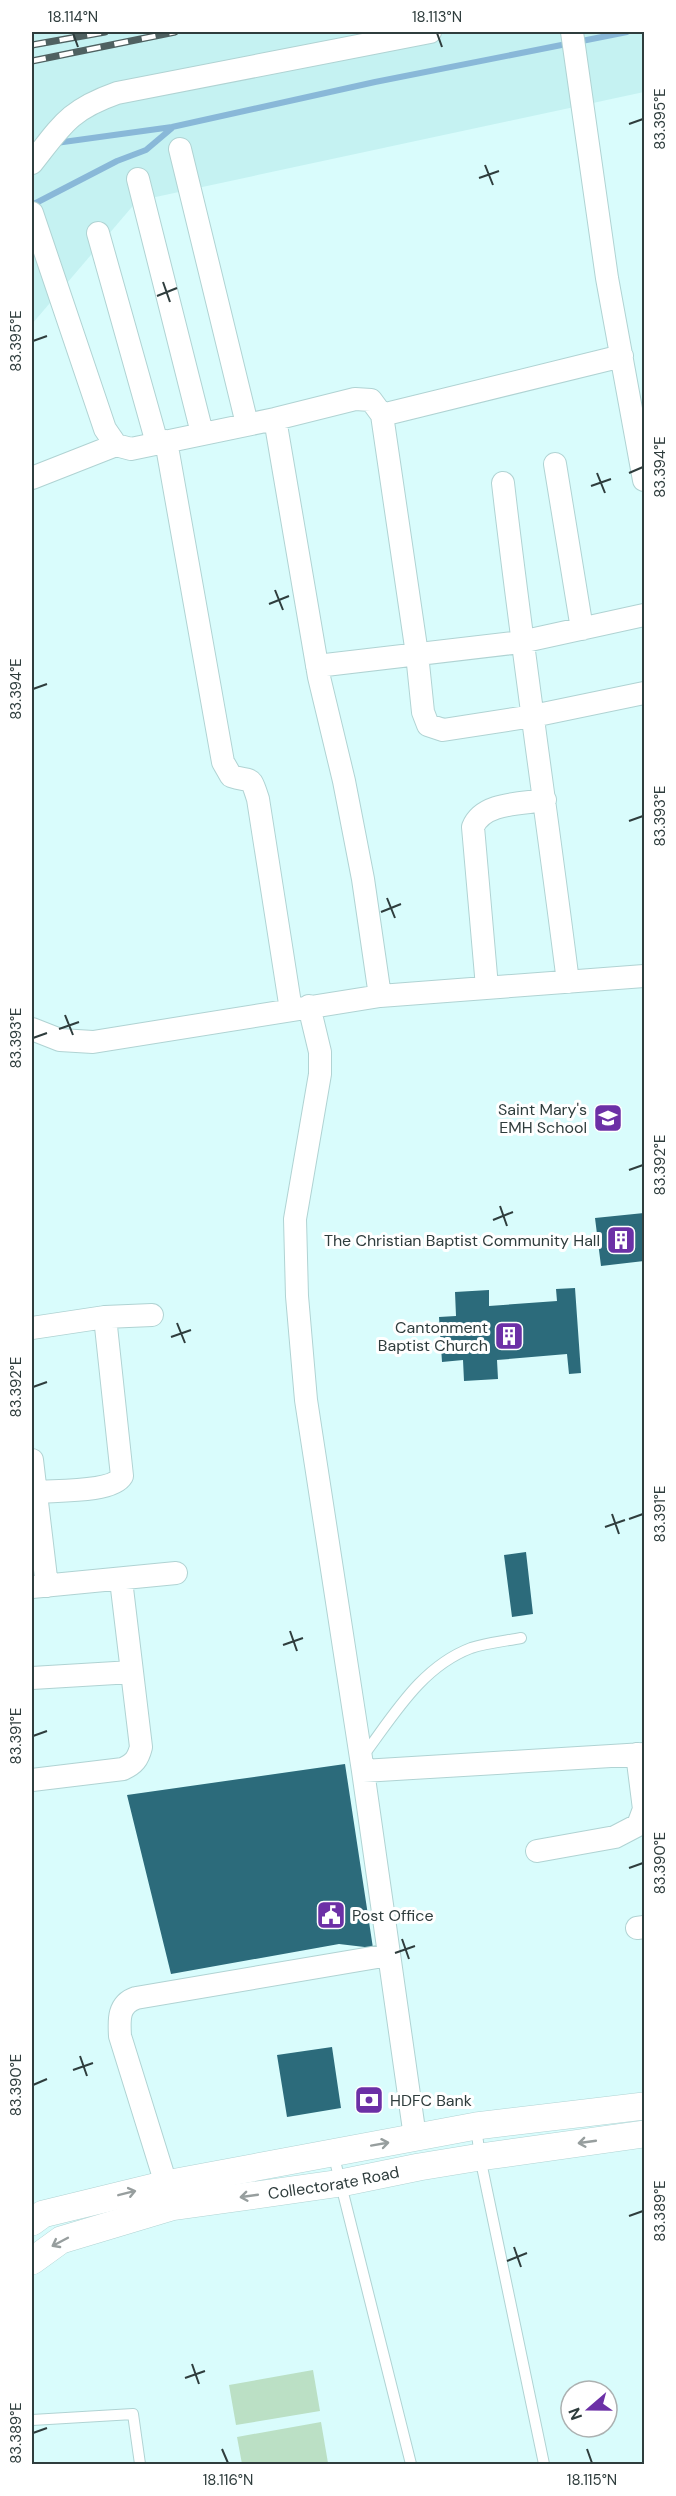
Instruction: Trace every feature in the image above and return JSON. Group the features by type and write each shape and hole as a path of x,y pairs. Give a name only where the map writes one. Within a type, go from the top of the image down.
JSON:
{"street":[{"path":"34,160 58,130 78,110 117,93 430,32"},
{"path":"572,32 607,278 642,443 645,480"},
{"path":"180,149 247,424"},
{"path":"138,179 202,433"},
{"path":"33,216 105,429 116,445"},
{"path":"98,233 161,442 223,762 231,776 252,781 258,799 300,1008 320,1052 320,1074 296,1219 297,1296 306,1400 362,1764 415,2138"},
{"path":"382,414 622,356"},
{"path":"32,478 116,445 131,449 363,398 371,400 382,414 417,654 423,712 428,725 443,730 533,716 645,693"},
{"path":"275,419 317,666 346,792 380,996"},
{"path":"555,465 582,629"},
{"path":"502,483 521,642 546,800 568,982"},
{"path":"317,666 521,642 645,615"},
{"path":"487,987 473,827 481,814 491,809 546,800"},
{"path":"32,1029 60,1040 93,1042 380,996 645,976"},
{"path":"32,1328 105,1317 152,1315"},
{"path":"35,1492 105,1487 119,1481 122,1476 105,1317"},
{"path":"32,1460 39,1586 176,1574"},
{"path":"32,1780 123,1769 132,1765 138,1758 141,1747 121,1580"},
{"path":"32,1678 132,1672"},
{"path":"362,1764 641,1754 644,1818 638,1825 631,1831 615,1837 537,1851"},
{"path":"166,2184 120,2037 121,2010 128,2000 389,1954"},
{"name":"Collectorate Road","path":"32,2222 43,2214 166,2184 333,2152 476,2126 645,2106"},
{"name":"Collectorate Road","path":"32,2261 61,2240 171,2207 341,2183 480,2157 645,2134"}],"lane":[{"path":"362,1764 412,1691 432,1669 473,1647 521,1638"},
{"path":"476,2126 480,2157 544,2464"},
{"path":"333,2152 411,2464"},
{"path":"32,2420 134,2414 140,2464"}],"shaded area":[{"path":"32,32 644,32 644,92 137,201 32,324"}],"green space":[{"path":"313,2370 320,2411 236,2425 229,2385"},
{"path":"321,2422 328,2463 242,2464 237,2437"}],"building":[{"name":"The Christian Baptist Community Hall","path":"644,1213 644,1261 601,1266 595,1218"},
{"name":"Cantonment Baptist Church","path":"575,1288 581,1373 569,1374 567,1354 497,1360 498,1379 464,1381 463,1360 442,1362 439,1317 456,1316 455,1292 489,1290 489,1306 557,1301 556,1289"},
{"path":"526,1552 533,1614 512,1617 504,1555"},
{"path":"345,1764 373,1948 339,1944 171,1974 127,1795"},
{"path":"332,2047 341,2108 287,2117 277,2055"}],"waterway":[{"path":"56,143 172,127 375,82 627,32"},
{"path":"32,205 117,161 146,150 172,128"}],"railway":[{"path":"32,45 105,32"},
{"path":"32,61 175,32"}],"place":[{"name":"Saint Mary's EMH School","path":"608,1118"},
{"name":"The Christian Baptist Community Hall","path":"621,1240"},
{"name":"Cantonment Baptist Church","path":"509,1336"},
{"name":"Post Office","path":"331,1915"},
{"name":"HDFC Bank","path":"369,2100"}]}
